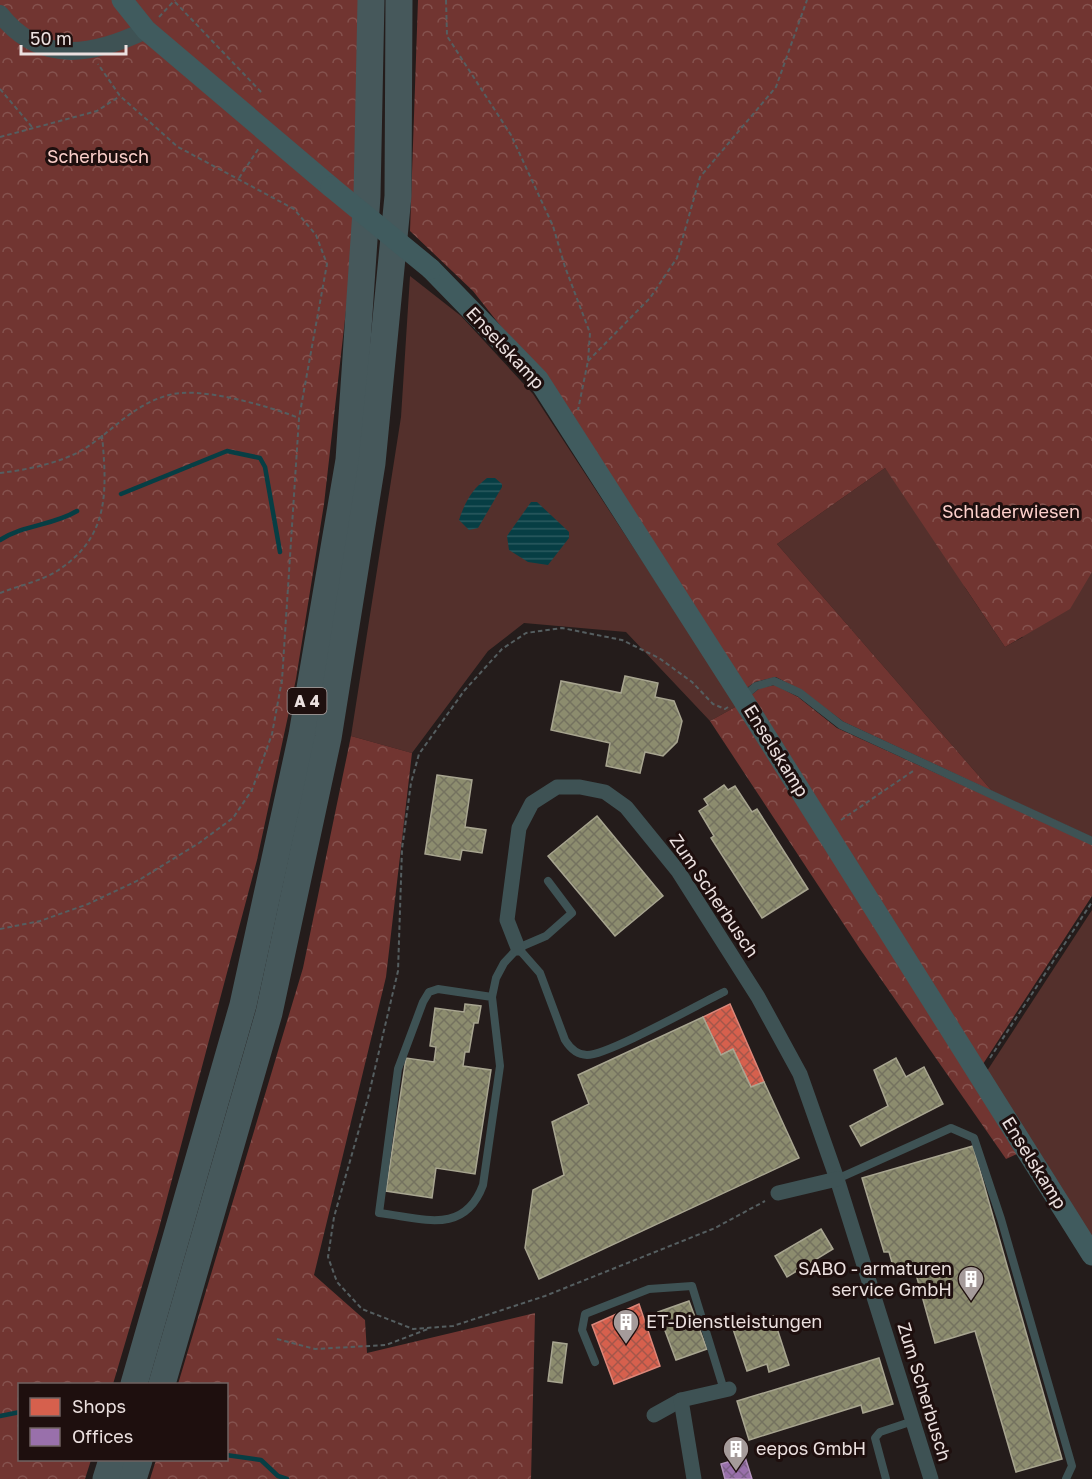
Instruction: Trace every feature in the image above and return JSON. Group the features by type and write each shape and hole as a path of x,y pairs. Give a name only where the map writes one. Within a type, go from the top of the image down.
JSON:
{"highway":[{"name":"A 4","path":"134,1383 243,1005 302,735 349,460 367,196 371,0"},
{"name":"A 4","path":"162,1383 269,1013 328,738 372,463 394,243 398,196 399,0"},
{"path":"106,1479 111,1461"},
{"path":"133,1479 139,1461"}],"main road":[{"name":"Enselskamp","path":"122,0 147,30 268,135 431,269 538,379 742,698 1092,1255"}],"street":[{"path":"0,14 20,35 62,53 88,51 147,30"},
{"name":"Zum Scherbusch","path":"518,948 507,920 519,828 532,802 556,787 580,787 605,792 626,807 678,871 758,997 800,1074 837,1179 931,1479"},
{"path":"778,1193 837,1179"},
{"path":"654,1415 681,1400 726,1389"},
{"path":"681,1400 694,1479"}],"lane":[{"path":"742,698 756,686 774,681 800,693 841,725 1092,840"},
{"path":"492,997 438,989 429,992 423,1002 398,1069 379,1214 442,1220 468,1213 478,1201 483,1185 500,1066 492,997 496,978 504,963 518,948 546,936 572,913 548,881"},
{"path":"518,948 540,973 565,1040 570,1048 579,1054 588,1055 609,1049 724,992"},
{"path":"837,1179 951,1128 974,1138 1001,1220 1072,1466 1066,1479"},
{"path":"595,1362 582,1330 585,1314 649,1289 692,1286 726,1389"},
{"path":"886,1479 875,1438 880,1432 913,1421"}],"path":[{"path":"446,0 447,36 511,135 553,226 565,267 590,333 588,361 579,408 567,423"},
{"path":"588,361 650,298 677,258 700,177 776,87 807,0"},
{"path":"147,30 175,1 263,94"},
{"path":"0,929 40,921 139,880 199,843 233,818 252,790 272,734 282,680 299,418 327,264 316,235 294,209 178,147 120,96 88,51"},
{"path":"0,89 32,127"},
{"path":"0,137 97,111 120,96"},
{"path":"239,178 268,135"},
{"path":"0,473 22,470 83,449 146,404 170,394 197,391 299,418"},
{"path":"0,593 56,572 81,551 98,527 106,495 102,435"},
{"path":"826,831 925,762"},
{"path":"979,1075 1092,902"},
{"path":"277,1339 315,1348 386,1345 434,1328"}],"green space":[{"name":"Scherbusch","path":"0,0 362,0 359,196 324,504 296,679 257,860 158,1232 113,1383 18,1383 18,1461 91,1461 85,1479 0,1479"},
{"name":"Schladerwiesen","path":"418,0 1092,0 1092,572 1070,609 1005,647 885,468 777,544 992,791 844,722 802,691 776,677 755,682 744,690 540,376 473,291 410,231"},
{"path":"410,276 461,316 533,394 737,706 710,721 626,632 524,623 488,651 412,753 351,736 401,417"},
{"name":"Schladerwiesen","path":"1092,415 1092,837 992,791 777,544 885,468 894,480","holes":["964,586 1023,637 1005,647"]},
{"path":"775,685 798,697 837,728 1092,844 1092,896 983,1064 750,696 760,688"},
{"path":"737,706 1019,1153 1006,1159 860,949 710,721"},
{"path":"351,736 412,753 386,977 314,1275 365,1320 367,1353 535,1313 531,1479 150,1479 156,1461 228,1461 228,1383 178,1383 303,968"},
{"path":"1092,910 1092,1243 985,1074"}],"water":[{"path":"487,478 495,478 502,484 502,487 478,528 469,530 459,520 470,496"},
{"path":"531,502 537,502 569,532 569,538 548,565 528,562 509,550 507,536"}],"building: Shops":[{"path":"730,1004 764,1082 751,1087 733,1049 721,1055 703,1017"},
{"name":"ET-Dienstleistungen","path":"639,1304 660,1366 614,1384 592,1325"}],"building: Offices":[{"name":"eepos GmbH","path":"745,1457 752,1479 725,1479 721,1464"}],"building: Industry":[{"path":"625,676 658,683 655,697 674,701 682,721 677,742 663,756 645,752 640,773 606,766 610,743 551,730 561,681 621,693"},
{"path":"437,775 472,780 465,827 486,830 482,853 462,850 460,860 425,854"},
{"path":"724,785 728,790 735,786 752,812 757,809 808,889 762,918 711,838 714,836 699,811 708,805 704,799"},
{"path":"597,816 663,896 615,936 548,856"},
{"path":"465,1004 481,1006 478,1023 474,1023 469,1052 465,1052 463,1066 491,1070 475,1174 436,1168 432,1198 386,1191 406,1058 434,1062 436,1047 430,1046 435,1008 464,1012"},
{"path":"703,1017 721,1055 733,1049 751,1087 764,1082 799,1158 539,1279 525,1248 533,1190 564,1175 552,1122 589,1104 578,1075"},
{"path":"896,1058 906,1077 924,1067 943,1104 861,1146 850,1126 888,1106 874,1070"},
{"name":"SABO - armaturen service GmbH","path":"973,1146 1062,1459 1016,1472 975,1331 935,1343 914,1267 895,1273 889,1252 884,1252 862,1178"},
{"path":"821,1229 833,1249 787,1277 775,1256"},
{"path":"689,1301 707,1349 676,1360 658,1312"},
{"path":"773,1316 789,1365 769,1372 767,1364 747,1371 733,1329"},
{"path":"553,1342 567,1344 562,1383 548,1381"},
{"path":"879,1358 893,1404 863,1413 861,1405 749,1440 737,1401"}],"waterway":[{"path":"121,494 227,451 260,458 265,467 280,552"},
{"path":"0,540 77,511"},
{"path":"0,1416 18,1412"},
{"path":"228,1455 261,1460 278,1476 287,1479"}],"place":[{"name":"SABO - armaturen service GmbH","path":"971,1302"},
{"name":"ET-Dienstleistungen","path":"626,1345"},
{"name":"eepos GmbH","path":"736,1472"}]}
